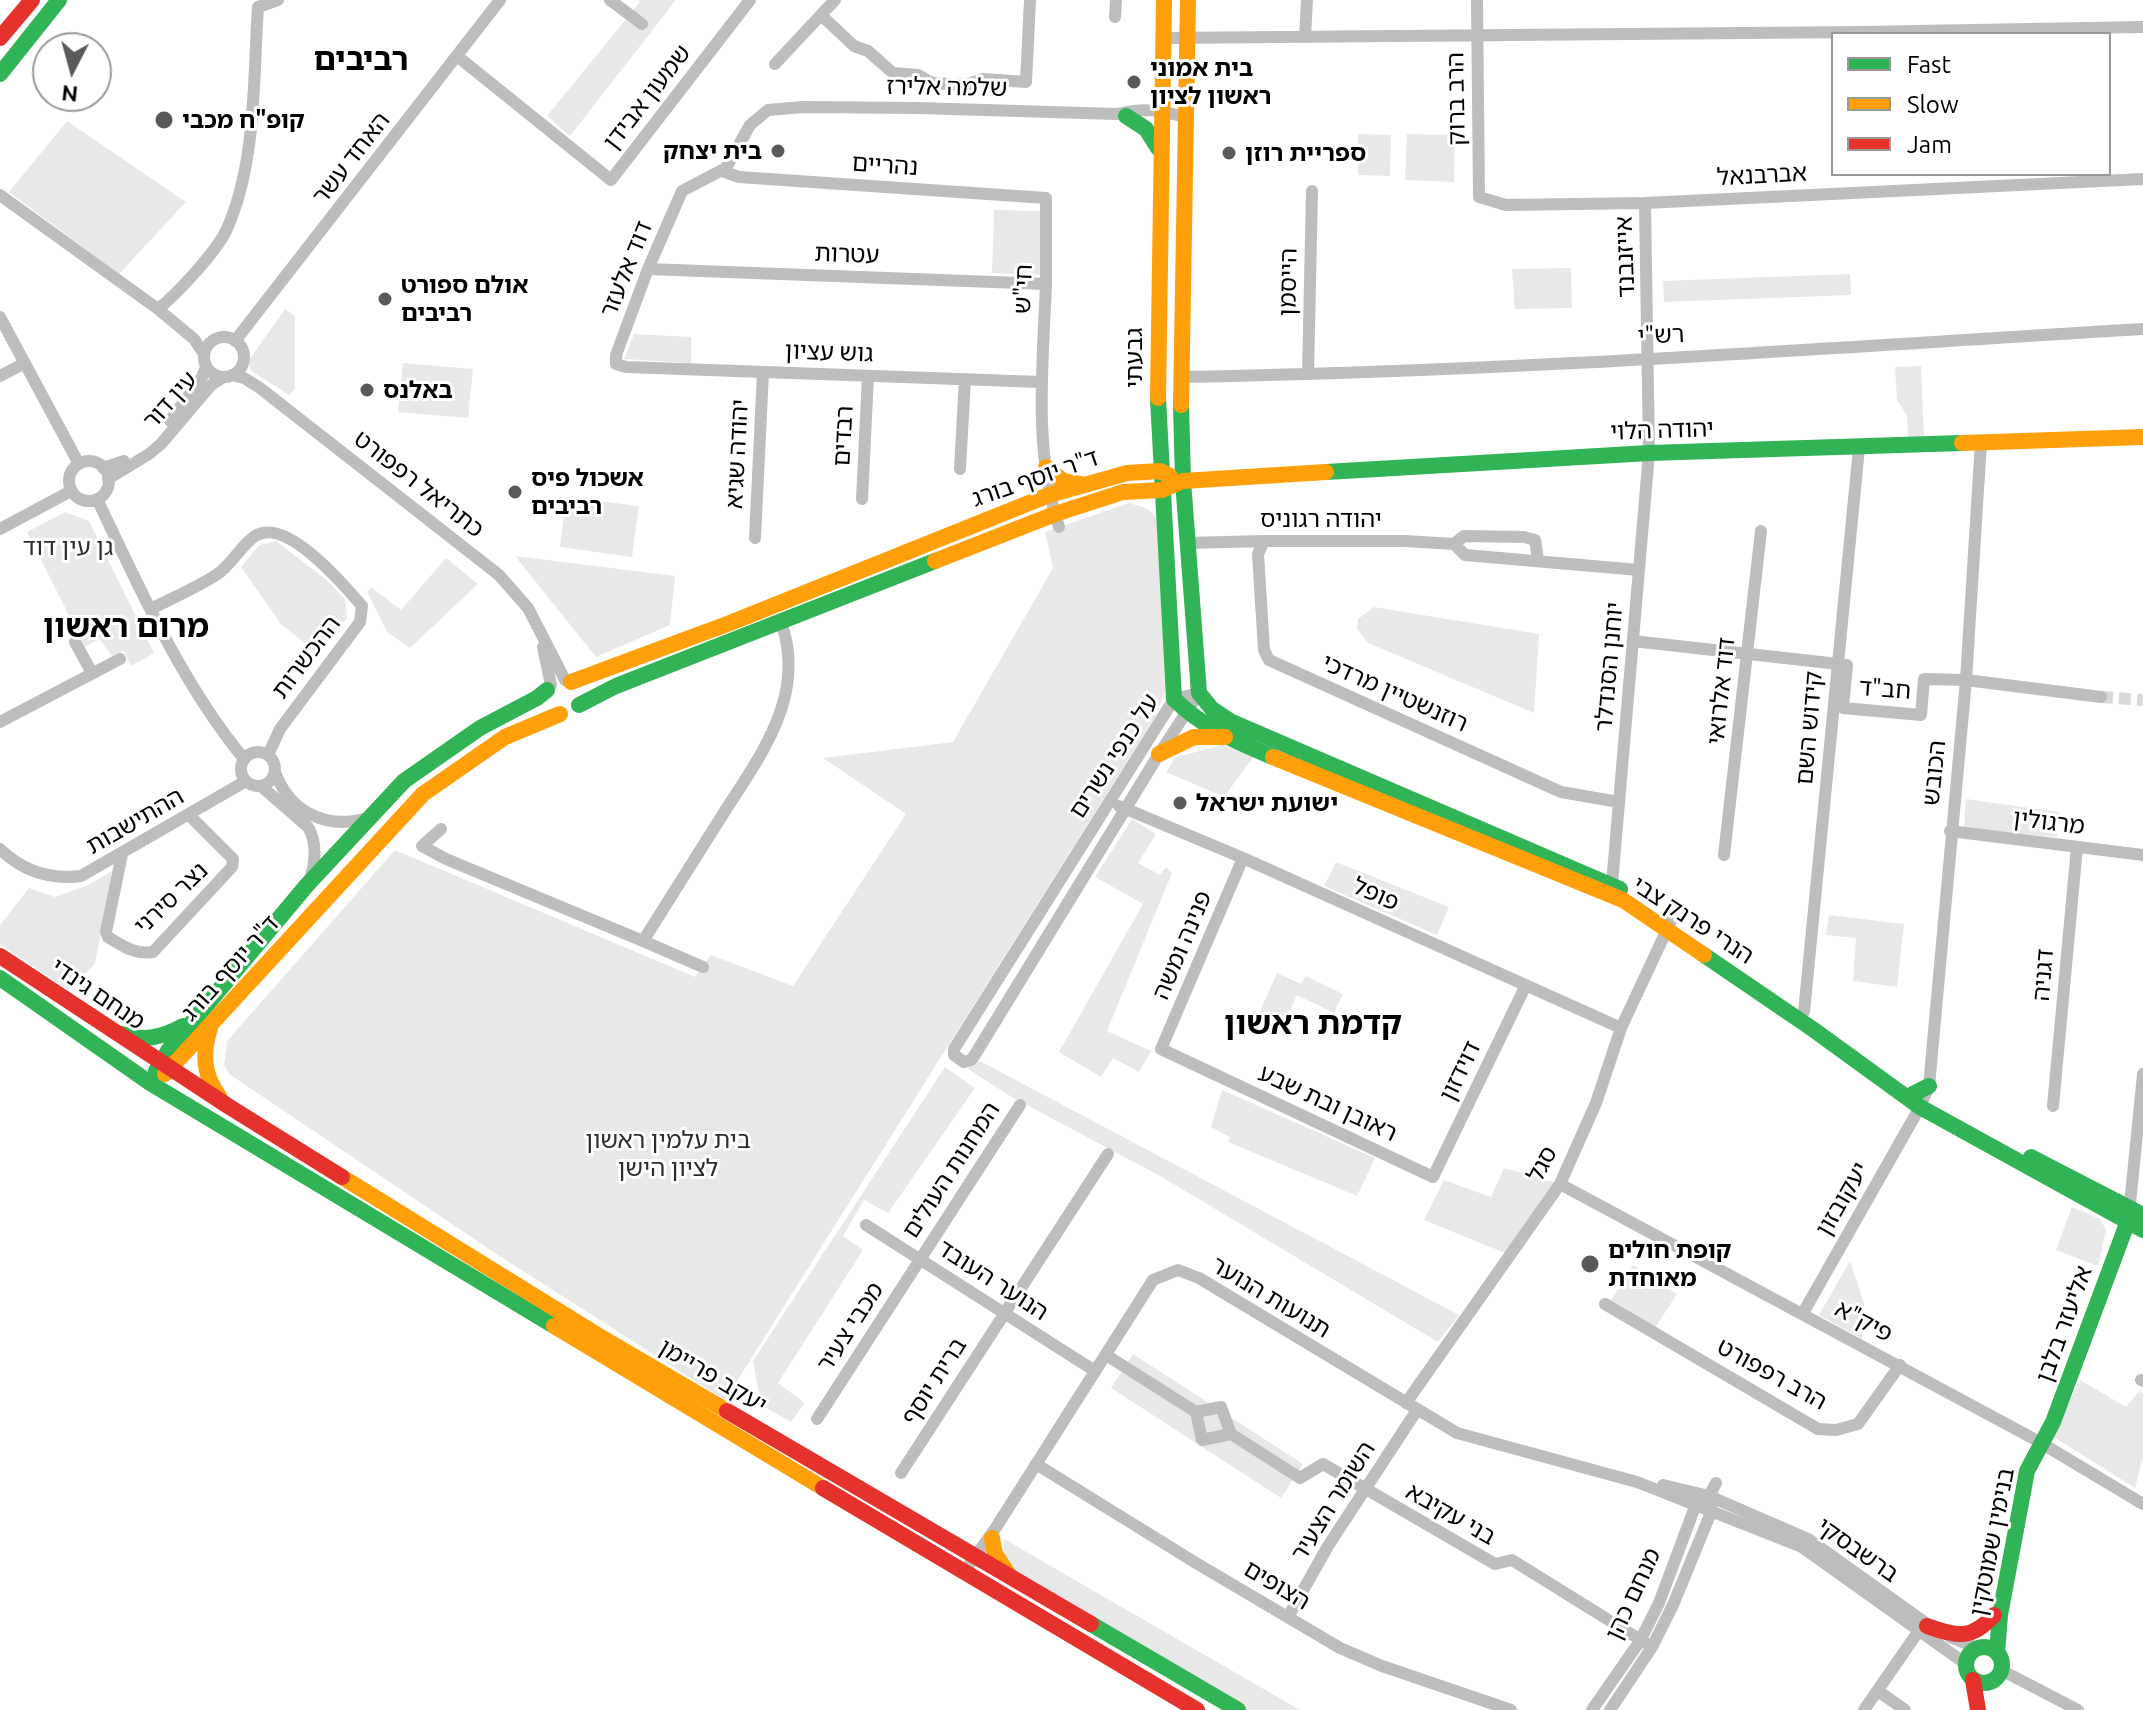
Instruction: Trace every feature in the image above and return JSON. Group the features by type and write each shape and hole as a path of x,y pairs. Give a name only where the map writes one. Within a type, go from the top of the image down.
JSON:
{"street":[{"path":"0,38 32,0"},
{"path":"0,74 59,0"},
{"path":"158,309 177,295 225,233 242,181 246,153 253,3 278,0"},
{"name":"האחד עשר","path":"235,341 500,0"},
{"path":"610,0 642,24"},
{"name":"שמעון אבידן","path":"457,56 611,180 750,0"},
{"path":"775,64 835,0"},
{"path":"821,15 854,46 868,51 893,73 918,75 932,83 966,85 983,79 1026,82 1030,0"},
{"path":"1115,17 1116,0"},
{"name":"גבעתי","path":"1164,0 1157,378 1160,471 1180,705"},
{"name":"גבעתי","path":"1188,0 1180,377 1183,481 1199,693"},
{"path":"1305,37 1307,0"},
{"name":"הרב ברוק","path":"1477,0 1479,197"},
{"path":"1861,32 2143,27"},
{"path":"1163,38 1831,32"},
{"name":"שלמה אלירז","path":"722,171 732,160 750,125 768,110 875,107 1122,115 1136,110 1186,118"},
{"path":"1122,115 1149,130 1156,139 1160,154"},
{"name":"דוד אלעזר","path":"616,364 616,355 648,269 682,191 722,171"},
{"name":"נהריים","path":"722,171 739,177 1046,198"},
{"name":"אברבנאל","path":"1479,197 1506,205 1645,203 2143,179"},
{"name":"הייסמן","path":"1308,374 1312,191"},
{"path":"2,196 208,348"},
{"name":"חי\"ש","path":"1046,198 1041,382 1049,495 1057,521"},
{"name":"אייזנבנד","path":"1645,203 1650,358 1649,453"},
{"name":"עטרות","path":"648,269 1046,284"},
{"path":"0,317 79,464"},
{"name":"רש\"י","path":"1180,377 1650,358 2143,329"},
{"path":"226,338 235,341 243,355 233,373 214,375 206,367 208,348 226,338"},
{"path":"0,376 25,363"},
{"name":"גוש עציון","path":"616,364 626,367 1041,382"},
{"name":"עין דור","path":"106,473 145,449 163,431 206,367"},
{"name":"יהודה שגיא","path":"755,538 763,372"},
{"name":"כתריאל רפפורט","path":"233,373 252,383 499,575 528,608 559,684"},
{"name":"עין דור","path":"106,473 117,471 149,454 211,385 233,373"},
{"name":"רבדים","path":"862,499 868,376"},
{"path":"960,469 965,379"},
{"name":"יהודה הלוי","path":"1183,481 1649,453 2143,437"},
{"name":"הכובש","path":"1921,1097 1966,680 1981,442"},
{"name":"קידוש השם","path":"1804,1012 1859,448"},
{"name":"יוחנן הסנדלר","path":"1612,884 1649,453"},
{"path":"91,462 106,473 106,491 97,499 85,501 71,491 71,473 79,464 91,462"},
{"path":"1046,467 1063,481 1082,484"},
{"name":"ד\"ר יוסף בורג","path":"150,1083 206,1018 307,885 368,818 404,781 480,728 559,684 730,623 1049,495 1127,473 1160,471 1183,481"},
{"name":"ד\"ר יוסף בורג","path":"579,705 616,686 1057,521 1123,492 1162,490 1183,481"},
{"path":"0,529 71,491"},
{"path":"1123,492 1154,506 1164,518"},
{"path":"97,499 151,609 215,723 244,759"},
{"name":"דוד אלרואי","path":"1724,855 1761,531"},
{"name":"ההכשרות","path":"151,609 219,574 256,535 273,532 294,540 337,577 362,606 360,622 287,720 268,755"},
{"name":"יהודה רגוניס","path":"1454,544 1464,536 1524,537 1535,540 1538,560"},
{"name":"רוזנשטיין מרדכי","path":"1264,541 1258,554 1264,650 1269,660 1561,792 1619,802"},
{"name":"יהודה רגוניס","path":"1187,543 1405,541 1454,544 1465,555 1639,570"},
{"path":"643,941 774,729 785,695 788,663 788,640 781,623"},
{"name":"חב\"ד","path":"1633,641 1847,665 1843,708 1921,715 1924,679 1966,680 2101,697"},
{"path":"75,642 92,673"},
{"path":"0,722 120,659"},
{"path":"559,684 579,689 579,705 571,712 560,714 548,705 559,684"},
{"name":"על כנפי נשרים","path":"1180,705 1159,754 976,1053 971,1060 964,1062 954,1055 954,1049 1111,802 1180,705 1199,693"},
{"name":"הנרי פרנק צבי","path":"1199,693 1212,709 1230,721 1612,884 1814,1030 1921,1097 2130,1213 2143,1230"},
{"name":"הנרי פרנק צבי","path":"1180,705 1225,737 1623,900 1668,925 1804,1012 1921,1097"},
{"name":"ד\"ר יוסף בורג","path":"206,1018 423,794 514,732 560,714"},
{"path":"1159,754 1194,737 1225,737"},
{"path":"307,885 315,858 313,835 261,786 246,781 241,768 244,759 258,752 268,755 283,790 313,817 336,822 368,818"},
{"path":"261,786 270,781 275,772"},
{"name":"ההתישבות","path":"0,849 13,861 39,874 63,878 81,876 246,781"},
{"name":"פופל","path":"1111,802 1621,1028"},
{"name":"נצר סירני","path":"122,854 106,932 108,937 131,951 153,952 232,867 233,859 189,815"},
{"path":"441,829 422,846 446,859 703,967"},
{"name":"מרגולין","path":"1950,831 2143,855"},
{"name":"דגניה","path":"2053,1106 2077,847"},
{"name":"פנינה ומשה","path":"1161,1049 1243,858"},
{"name":"סגל","path":"1412,1406 1560,1184 1596,1103 1621,1028 1668,925"},
{"name":"מנחם גינדי","path":"0,956 166,1066"},
{"name":"מנחם גינדי","path":"0,978 150,1083"},
{"name":"דוידזון","path":"1433,1177 1526,985"},
{"path":"105,1027 127,1037 154,1039 206,1018 206,1070 212,1088 228,1106"},
{"name":"ראובן ובת שבע","path":"1161,1049 1433,1177"},
{"name":"יעקב פריימן","path":"166,1066 604,1339 1227,1708"},
{"path":"2130,1213 2143,1074"},
{"name":"יעקב פריימן","path":"150,1083 1193,1708"},
{"name":"יעקובזון","path":"1803,1313 1921,1097"},
{"name":"המחנות העולים","path":"919,1259 1020,1105"},
{"name":"ברית יוסף","path":"901,1473 1108,1154"},
{"name":"פיק\"א","path":"1560,1184 1900,1365 2142,1500"},
{"name":"אליעזר בלבן","path":"2039,1441 2053,1422 2130,1213"},
{"name":"הנוער העובד","path":"866,1225 1095,1371"},
{"name":"מכבי צעיר","path":"817,1419 919,1259"},
{"name":"תנועות הנוער","path":"966,1574 1153,1280 1178,1270 1199,1278 1457,1433 1637,1482 1712,1510"},
{"name":"הרב רפפורט","path":"1605,1304 1818,1429 1836,1430 1858,1424 1900,1365"},
{"name":"בני עקיבא","path":"1106,1355 1196,1412 1221,1407 1231,1434 1300,1478 1323,1464 1495,1564 1512,1560 1646,1644"},
{"name":"השומר הצעיר","path":"1288,1617 1412,1406"},
{"name":"בני עקיבא","path":"1196,1412 1202,1440 1231,1434"},
{"name":"בנימין שמוטקין","path":"1986,1649 2022,1470 2039,1441"},
{"name":"בנימין שמוטקין","path":"1986,1649 2000,1615 2027,1471 2039,1441"},
{"name":"הצופים","path":"1036,1464 1340,1648 1382,1666 1511,1710"},
{"name":"תנועות הנוער","path":"1637,1482 1686,1489 1709,1496"},
{"path":"1696,1504 1709,1496 1716,1483"},
{"path":"1709,1496 1712,1510"},
{"name":"ברשבסקי","path":"1709,1496 1808,1539 1922,1629 1969,1672"},
{"name":"מנחם כהן","path":"1610,1710 1646,1644 1696,1504"},
{"name":"ברשבסקי","path":"1712,1510 1802,1547 1922,1629 1986,1649"},
{"name":"מנחם כהן","path":"1592,1710 1646,1644 1673,1605 1712,1510"},
{"path":"951,1544 967,1545 992,1535 995,1554 1013,1580"},
{"path":"1864,1710 1922,1629 1956,1636 1971,1635 1987,1625 1994,1615"},
{"path":"1978,1710 1968,1656 1986,1649 2002,1661 1986,1710"},
{"path":"1969,1672 1982,1683 1996,1676 2078,1710"},
{"path":"1878,1691 1905,1710"}],"green space":[{"path":"638,0 676,0 570,136 547,116 640,2"},
{"path":"67,121 186,202 119,274 9,192"},
{"path":"1358,134 1391,135 1390,176 1358,175"},
{"path":"1407,134 1455,135 1454,182 1405,180"},
{"path":"994,210 1042,211 1040,275 992,273"},
{"path":"1571,268 1572,308 1515,309 1512,269"},
{"path":"1850,274 1851,295 1664,302 1663,281"},
{"path":"285,309 295,316 295,389 289,395 250,370 249,360"},
{"path":"634,334 691,337 691,363 624,359"},
{"path":"403,363 473,369 468,418 398,412"},
{"path":"1921,366 1924,440 1908,441 1907,416 1897,400 1895,367"},
{"path":"566,497 639,506 632,557 560,547"},
{"name":"בית עלמין ראשון לציון הישן","path":"1129,503 1146,508 1157,518 1165,692 1155,717 725,1400 498,1255 229,1074 224,1065 227,1041 395,850 695,977 711,955 793,986 906,814 823,758 953,742 1053,568 1045,532"},
{"name":"גן עין דוד","path":"65,512 89,521 154,653 131,666 124,651 112,656 99,639 85,647 27,532"},
{"path":"276,541 329,582 345,599 347,618 317,653 281,624 241,567 259,545"},
{"path":"515,556 675,576 670,625 596,657"},
{"path":"446,558 478,584 410,648 387,632 367,592 371,587 401,610"},
{"path":"1374,607 1539,634 1534,713 1368,643 1357,629 1358,619"},
{"path":"1223,745 1254,756 1224,797 1166,772 1176,757"},
{"path":"1966,799 2059,812 2057,837 1964,829"},
{"path":"1132,819 1156,834 1138,863 1160,875 1166,867 1172,873 1107,1031 1151,1051 1139,1072 1113,1058 1101,1077 1059,1052 1143,904 1095,877"},
{"path":"1336,862 1449,907 1437,935 1324,886"},
{"path":"112,871 95,964 69,990 0,944 0,925 29,888 55,897 86,886"},
{"path":"1829,915 1904,924 1897,987 1853,981 1856,938 1826,935"},
{"path":"1277,973 1301,984 1306,976 1343,994 1334,1013 1297,995 1280,1031 1256,1020"},
{"path":"976,1059 1459,1315 1438,1342 1160,1176 1010,1096 968,1069"},
{"path":"945,1067 975,1088 888,1213 864,1200 843,1236 863,1250 778,1383 805,1403 791,1422 761,1405 753,1361"},
{"path":"1222,1090 1375,1158 1357,1196 1228,1142 1230,1137 1211,1127"},
{"path":"1504,1168 1560,1184 1510,1255 1424,1220 1444,1180 1491,1197"},
{"path":"2072,1207 2100,1219 2106,1230 2098,1266 2056,1250"},
{"path":"1850,1261 1864,1303 1862,1339 1819,1315"},
{"path":"1633,1265 1677,1294 1655,1328 1611,1300"},
{"path":"1133,1354 1303,1464 1281,1498 1111,1388"},
{"path":"2080,1380 2126,1407 2139,1391 2143,1394 2143,1457 2135,1488 2052,1436"},
{"path":"1004,1539 1300,1710 1238,1710 1023,1585 1004,1559"}],"tunnel":[{"path":"2101,697 2143,700"}],"traffic: fast":[{"path":"0,74 59,0"},
{"path":"1126,116 1146,129 1158,148"},
{"path":"1158,398 1174,699 1208,726 1273,757"},
{"path":"1181,405 1183,481 1199,693 1212,709 1230,721 1620,889"},
{"path":"1326,472 1649,453 1962,443"},
{"path":"579,705 616,686 935,561"},
{"path":"156,1071 168,1051 307,885 404,781 480,728 547,690"},
{"path":"1704,955 1920,1107 2143,1230"},
{"path":"0,978 150,1083 554,1326"},
{"path":"122,1034 138,1038 153,1037 183,1026"},
{"path":"1913,1094 1929,1086"},
{"path":"2031,1157 2143,1215"},
{"path":"1997,1653 2000,1615 2027,1471 2053,1422 2128,1221"},
{"path":"1091,1624 1238,1710"},
{"path":"1984,1647 1997,1652 2002,1665 1997,1678 1984,1683 1971,1678 1966,1665 1971,1652 1984,1647"}],"traffic: slow":[{"path":"1158,398 1164,0"},
{"path":"1181,405 1188,0"},
{"path":"1962,443 2143,437"},
{"path":"1046,467 1063,481 1080,484"},
{"path":"571,682 730,623 1049,495 1127,473 1160,471 1170,476"},
{"path":"935,561 1055,514 1123,492 1162,490 1183,481 1326,472"},
{"path":"165,1074 423,794 505,737 560,714"},
{"path":"1159,754 1194,737 1225,737"},
{"path":"1273,757 1623,900 1704,955"},
{"path":"210,1028 206,1064 219,1096"},
{"path":"342,1177 727,1411"},
{"path":"554,1326 823,1488"},
{"path":"992,1538 995,1554 1009,1575"}],"traffic: jam":[{"path":"0,38 32,0"},
{"path":"0,956 342,1177"},
{"path":"727,1411 1091,1624"},
{"path":"823,1488 1197,1710"},
{"path":"1927,1626 1955,1634 1971,1633 1994,1615"},
{"path":"1973,1680 1978,1710"}],"place":[{"name":"בית אמוני ראשון לציון","path":"1134,82"},
{"name":"קופ\"ח מכבי","path":"164,120"},
{"name":"בית יצחק","path":"778,151"},
{"name":"ספריית רוזן","path":"1229,153"},
{"name":"אולם ספורט רביבים","path":"385,299"},
{"name":"באלנס","path":"367,390"},
{"name":"אשכול פיס רביבים","path":"515,492"},
{"name":"ישועת ישראל","path":"1180,803"},
{"name":"קופת חולים מאוחדת","path":"1590,1264"}],"district":[{"name":"רביבים","path":"361,59"},
{"name":"מרום ראשון","path":"126,626"},
{"name":"קדמת ראשון","path":"1313,1023"}]}
